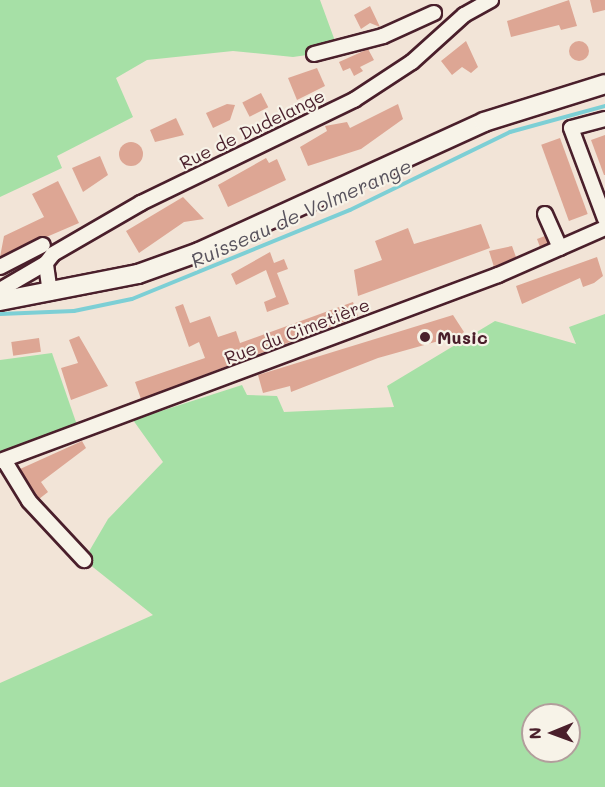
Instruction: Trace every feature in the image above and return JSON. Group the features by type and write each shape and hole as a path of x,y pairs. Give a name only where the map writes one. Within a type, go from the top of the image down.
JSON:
{"main road":[{"path":"0,301 138,274 199,252 484,122 605,84"}],"street":[{"path":"427,0 444,31"},
{"name":"Rue de Dudelange","path":"0,290 46,263 53,254 141,203 364,95 444,31 491,0"},
{"path":"314,54 383,36 434,13"},
{"path":"605,119 571,128 605,219"},
{"path":"545,214 560,248"},
{"name":"Rue du Cimetière","path":"2,460 560,248 605,228"},
{"path":"0,267 43,245"},
{"path":"46,263 50,293"},
{"path":"2,460 29,501 84,560"}],"green space":[{"path":"0,0 320,0 335,41 314,54 293,57 233,51 147,60 116,78 133,117 57,156 62,168 0,197"},
{"path":"605,314 605,787 0,787 0,683 153,615 84,560 108,519 163,462 133,420 242,385 247,395 277,396 284,412 394,407 387,386 495,321 576,344 569,327"},
{"path":"52,353 77,425 0,453 0,360"}],"building":[{"path":"569,0 577,26 561,30 559,25 511,37 507,21"},
{"path":"590,0 605,0 605,10 593,13"},
{"path":"370,6 380,27 370,23 361,29 354,15"},
{"path":"466,41 478,67 471,73 462,67 452,75 441,61"},
{"path":"575,41 583,41 589,47 589,55 583,61 575,61 569,55 569,47"},
{"path":"368,49 374,60 360,67 363,71 354,76 350,68 343,71 339,62"},
{"path":"317,68 325,86 297,100 288,78"},
{"path":"261,93 268,107 250,117 242,103"},
{"path":"227,104 235,105 230,120 213,128 206,113"},
{"path":"398,104 403,119 361,149 308,166 300,147 327,131 325,126 347,122 350,128"},
{"path":"176,118 184,135 155,142 150,130"},
{"path":"605,135 605,175 604,175 591,140"},
{"path":"560,138 588,214 569,221 541,145"},
{"path":"131,142 140,145 143,154 140,163 131,166 122,163 119,154 122,145"},
{"path":"100,156 108,175 83,192 72,168"},
{"path":"266,158 269,163 277,159 286,180 228,207 218,185"},
{"path":"58,181 79,223 0,257 4,236 44,217 32,194"},
{"path":"183,197 204,219 184,222 139,253 126,231"},
{"path":"481,224 490,248 358,296 354,270 382,260 375,241 408,228 414,244"},
{"path":"545,236 548,243 540,247 537,239"},
{"path":"512,246 516,257 494,267 489,251"},
{"path":"270,252 274,263 284,259 288,269 277,273 289,304 267,312 264,302 276,297 266,270 236,285 231,274"},
{"path":"597,257 603,276 594,283 583,287 580,278 522,304 516,286"},
{"path":"353,302 358,316 141,399 135,382 205,358 199,342 189,347 175,307 183,304 190,323 210,316 218,337 236,331 240,343"},
{"path":"453,315 464,332 460,335 378,358 291,392 290,386 263,393 258,375"},
{"path":"79,336 108,386 71,400 61,368 78,363 69,340"},
{"path":"39,338 41,352 13,356 11,342"},
{"path":"82,441 86,448 41,482 48,492 39,499 20,469"}],"waterway":[{"name":"Ruisseau de Volmerange","path":"0,314 74,311 132,299 350,210 510,132 605,106"}],"place":[{"name":"Music","path":"425,337"}]}
